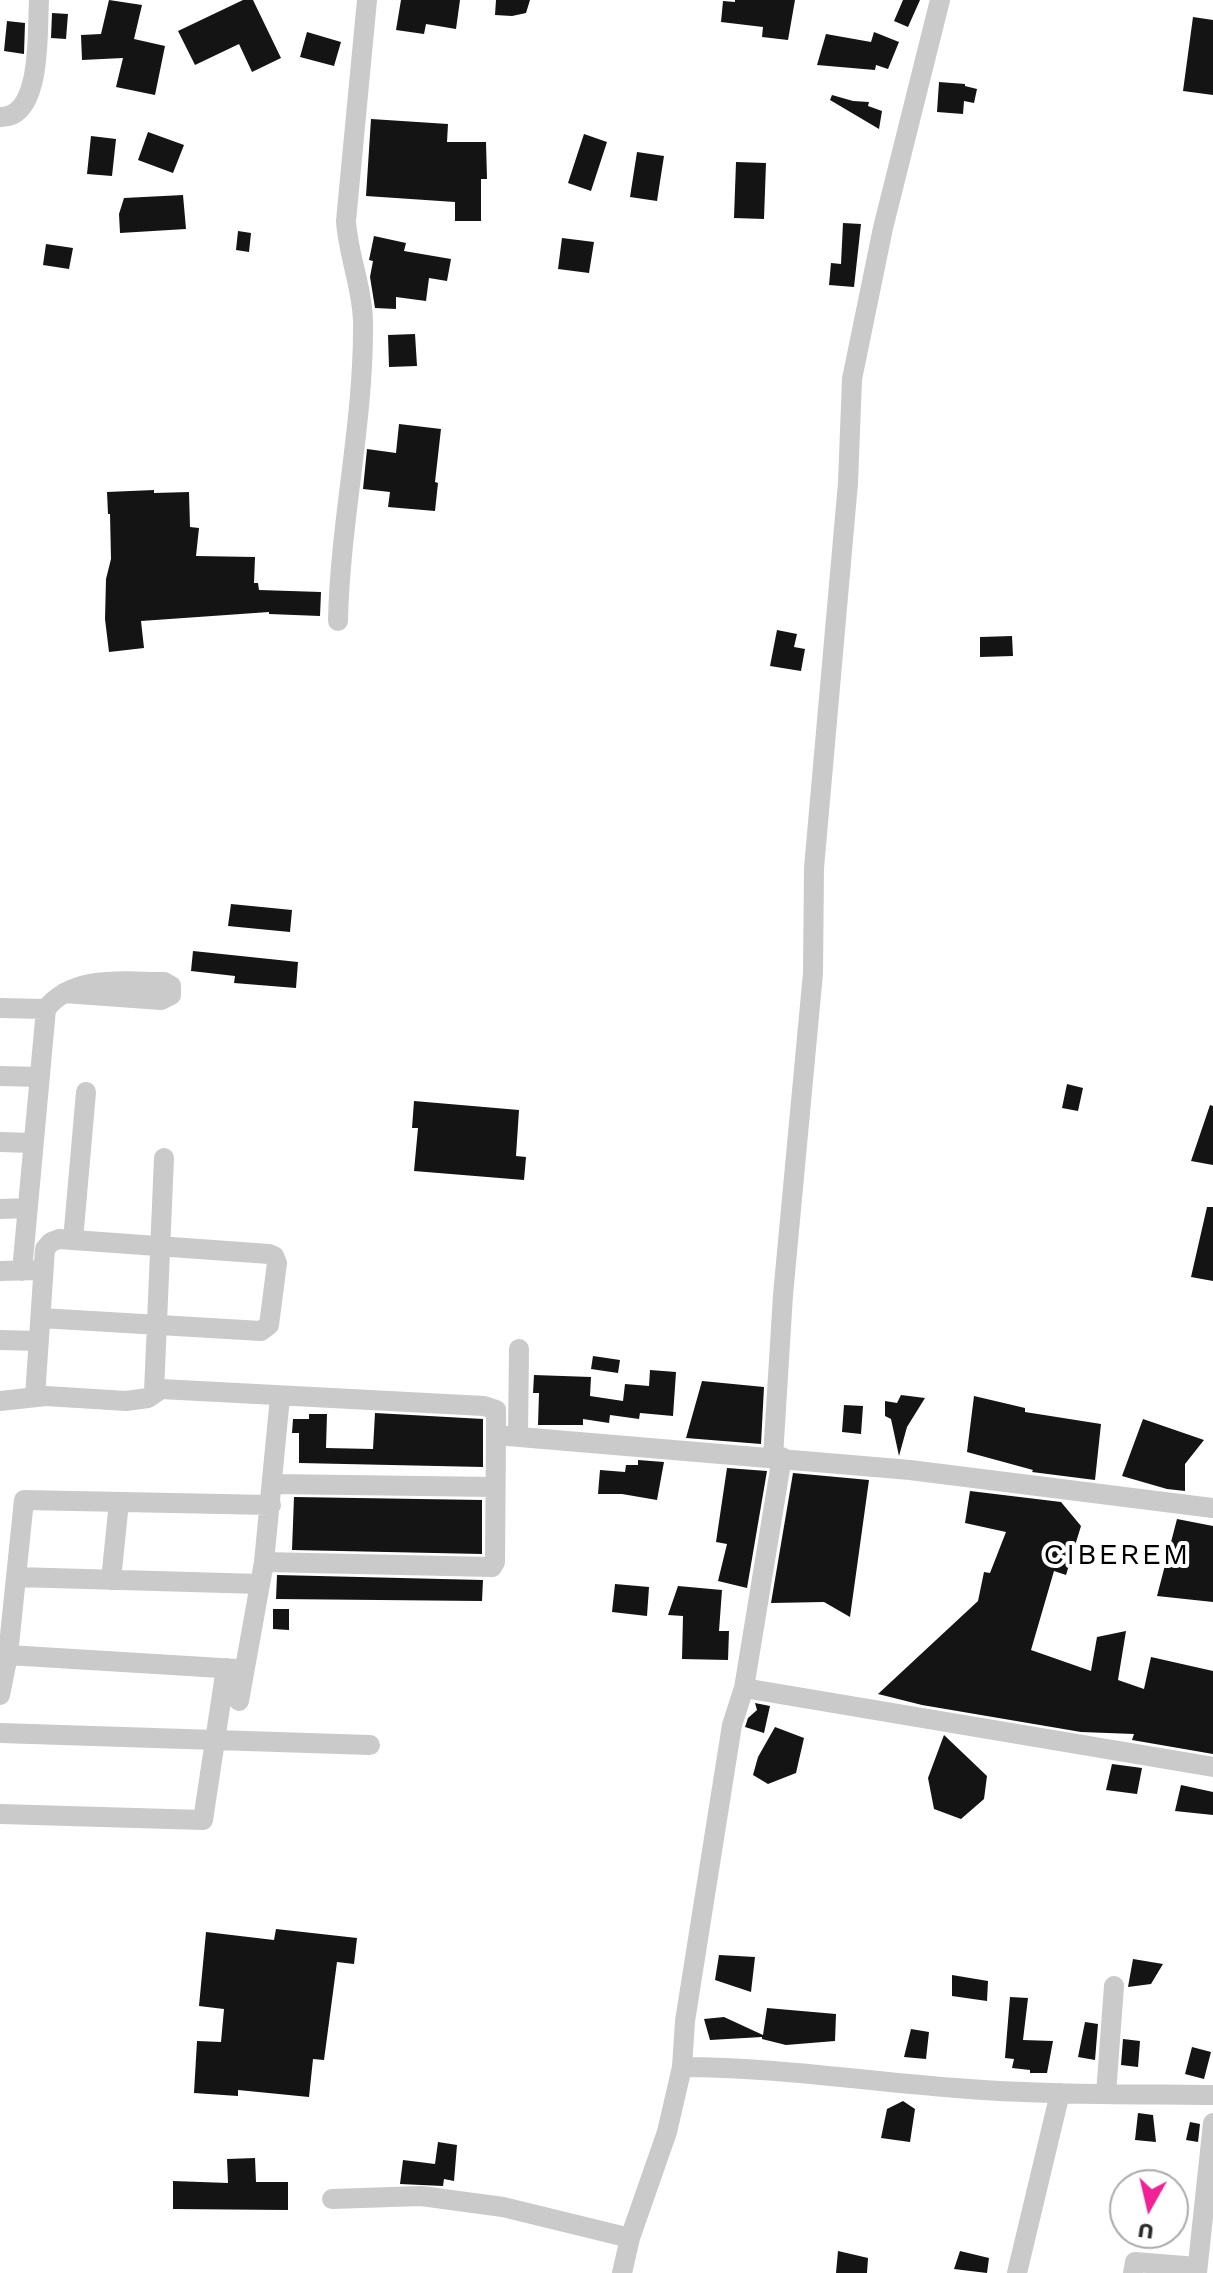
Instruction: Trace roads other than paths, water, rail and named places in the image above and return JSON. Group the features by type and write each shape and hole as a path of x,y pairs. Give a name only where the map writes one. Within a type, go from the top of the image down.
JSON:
{"street":[{"path":"0,117 7,117 21,108 31,94 39,0"},
{"path":"338,621 339,576 358,427 363,336 346,221 367,0"},
{"path":"622,2273 630,2238 667,2132 682,2067 685,2021 732,1725 744,1688 777,1457 780,1327 813,973 814,868 848,483 852,379 883,228 940,0"},
{"path":"0,1008 46,1009 64,993"},
{"path":"22,1271 46,1009"},
{"path":"0,1076 40,1077"},
{"path":"73,1240 86,1092"},
{"path":"0,1142 33,1143"},
{"path":"154,1392 164,1158"},
{"path":"0,1209 28,1208"},
{"path":"35,1397 45,1249 51,1242 59,1239 269,1254 274,1256 277,1263 269,1325 261,1331 41,1318"},
{"path":"0,1271 44,1270"},
{"path":"0,1340 39,1341"},
{"path":"518,1437 519,1349"},
{"path":"0,1401 35,1397 126,1401 148,1398 161,1389 484,1406 496,1410 495,1562 492,1567 264,1562"},
{"path":"0,1814 203,1820 215,1741 260,1584 272,1495 280,1397"},
{"path":"496,1435 910,1470 1213,1508"},
{"path":"0,1695 8,1655 24,1500 119,1502 495,1487"},
{"path":"111,1580 119,1502"},
{"path":"16,1577 260,1584"},
{"path":"8,1655 235,1669"},
{"path":"235,1669 239,1701"},
{"path":"744,1688 1213,1767"},
{"path":"0,1733 370,1745"},
{"path":"1106,2094 1114,1986"},
{"path":"682,2067 731,2067 957,2088 1213,2095"},
{"path":"1017,2273 1060,2093"},
{"path":"1133,2273 1135,2262 1197,2270 1213,2123"},
{"path":"332,2199 421,2196 503,2207 630,2238"}],"district":[{"name":"CIBEREM","path":"1117,1555"}]}
